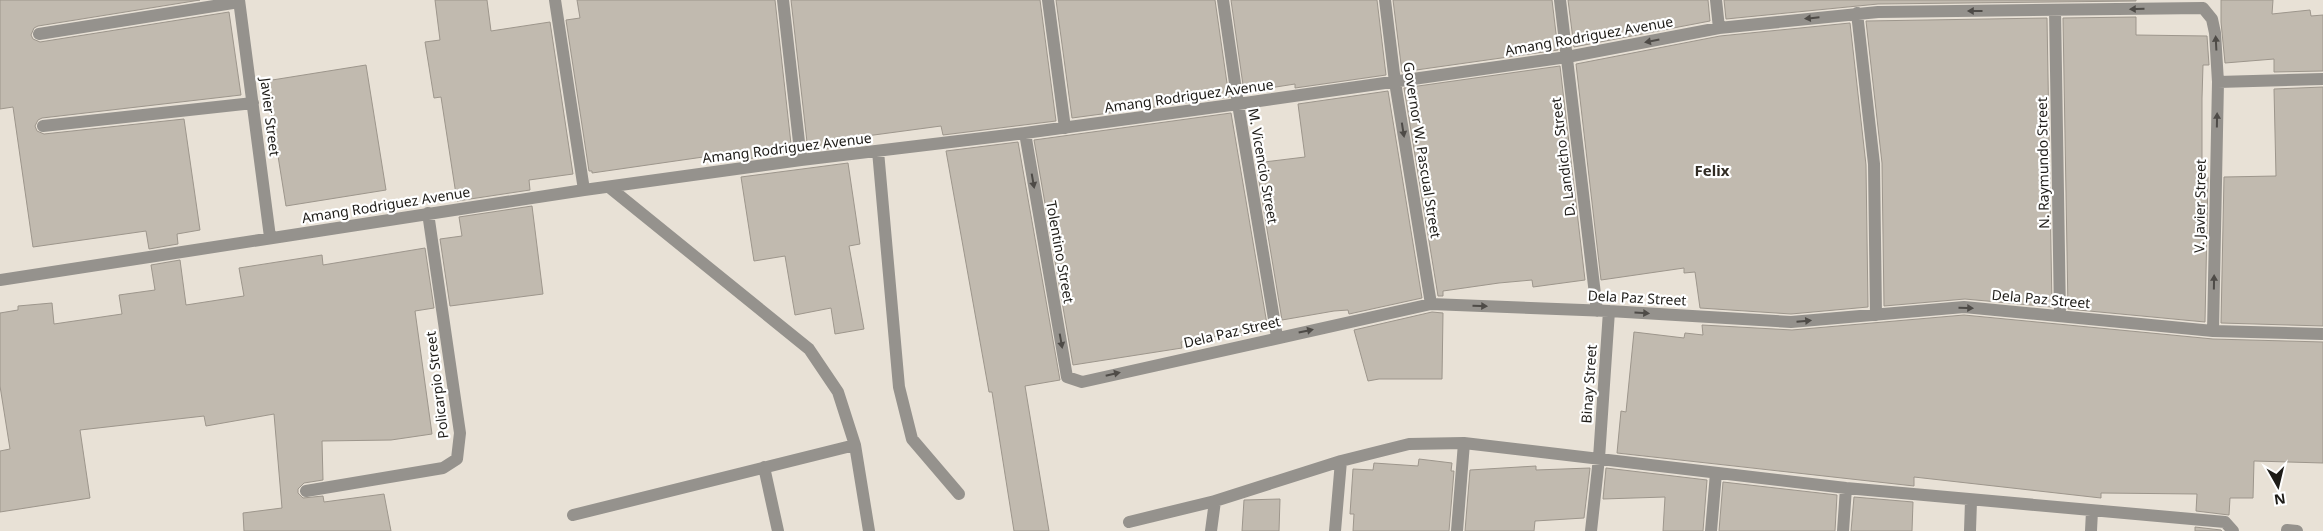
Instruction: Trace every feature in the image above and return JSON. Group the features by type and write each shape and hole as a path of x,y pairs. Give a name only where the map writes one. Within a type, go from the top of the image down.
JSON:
{"street":[{"path":"555,0 584,190"},
{"path":"783,0 801,160"},
{"path":"1048,0 1065,128"},
{"name":"M. Vicencio Street","path":"1223,0 1238,104 1277,337"},
{"name":"Governor W. Pascual Street","path":"1385,0 1431,304"},
{"name":"D. Landicho Street","path":"1560,0 1566,57 1603,311"},
{"path":"1716,0 1720,28"},
{"path":"39,34 239,1"},
{"name":"Javier Street","path":"239,1 254,103 270,238"},
{"name":"Amang Rodriguez Avenue","path":"0,280 584,190 801,160 1065,128 1396,82 1566,57 1720,28 1857,13 1877,6 2055,10 2203,4 2212,19 2215,33 2218,82"},
{"name":"N. Raymundo Street","path":"2055,10 2060,316"},
{"path":"1857,13 1874,164 1876,315"},
{"path":"2218,82 2323,79"},
{"name":"V. Javier Street","path":"2213,331 2218,82"},
{"path":"43,126 254,103"},
{"name":"Tolentino Street","path":"1025,133 1067,376"},
{"path":"878,151 899,387 912,439 958,494"},
{"path":"609,187 809,349 838,392 855,445 869,531"},
{"name":"Policarpio Street","path":"306,491 443,468 457,458 460,433 428,213"},
{"name":"Dela Paz Street","path":"1067,376 1082,382 1431,304 1603,311 1791,322 1964,307 2213,331 2323,334"},
{"name":"Binay Street","path":"1591,531 1599,458 1603,311"},
{"path":"1457,531 1464,443"},
{"path":"1129,522 1214,501 1340,461 1409,444 1464,443 1846,488 2225,522 2233,531"},
{"path":"573,515 855,445"},
{"path":"1335,531 1340,461"},
{"path":"764,467 778,531"},
{"path":"1711,531 1716,473"},
{"path":"1843,531 1846,488"},
{"path":"1970,531 1971,500"},
{"path":"1211,531 1214,501"},
{"path":"2091,531 2092,511"}],"building":[{"path":"0,0 200,0 38,26 34,28 31,35 33,39 40,42 229,12 241,95 42,118 38,120 35,126 37,131 44,134 184,119 200,230 177,234 178,244 149,249 146,231 33,247 13,107 0,109"},
{"path":"435,0 487,0 491,31 550,22 573,174 529,180 530,190 457,201 441,97 434,98 425,42 440,40"},
{"path":"577,0 775,0 792,153 738,160 737,153 731,153 592,173 592,171 589,171 566,20 580,18"},
{"path":"791,0 1040,0 1056,121 943,135 941,126 844,139 845,147 808,151"},
{"path":"1056,0 1215,0 1229,97 1072,118"},
{"path":"1231,0 1377,0 1386,75 1295,88 1295,84 1244,92"},
{"path":"1393,0 1552,0 1558,50 1402,72"},
{"path":"1568,0 1708,0 1710,21 1574,47"},
{"path":"1724,0 2136,1 1878,4 1726,19"},
{"path":"2221,0 2273,0 2272,14 2310,10 2311,16 2323,15 2323,71 2274,72 2274,59 2225,63"},
{"path":"2136,17 2136,35 2207,36 2209,65 2203,65 2202,98 2202,177 2208,177 2205,322 2068,309 2063,18"},
{"path":"2047,18 2052,307 1965,299 1884,306 1882,163 1866,21"},
{"path":"1850,23 1866,165 1868,307 1791,314 1700,308 1695,272 1684,273 1684,268 1601,280 1576,64 1720,36"},
{"path":"366,65 386,190 286,206 266,81"},
{"path":"1560,66 1585,280 1533,287 1532,280 1499,283 1443,291 1443,296 1438,296 1404,88"},
{"path":"2323,87 2323,326 2221,323 2224,177 2276,176 2274,89"},
{"path":"1388,91 1422,298 1349,314 1348,310 1334,311 1282,320 1256,163 1305,157 1298,104"},
{"path":"1231,113 1268,330 1238,336 1237,333 1181,342 1182,348 1073,365 1034,140"},
{"path":"1018,142 1060,380 1025,386 1049,531 1014,531 992,392 989,392 946,151"},
{"path":"848,163 860,244 849,246 864,329 835,334 831,308 795,315 785,256 754,261 741,177"},
{"path":"532,206 543,294 450,306 440,239 462,236 459,217"},
{"path":"425,248 434,308 415,311 432,434 391,440 322,441 323,480 304,483 298,489 298,493 303,498 323,496 324,502 384,494 391,531 244,531 243,513 282,508 274,414 206,426 204,416 80,430 90,498 0,512 0,451 10,449 0,386 0,313 18,310 18,306 52,303 54,324 122,314 119,295 155,290 151,265 180,260 186,305 244,296 239,268 322,255 323,265"},
{"path":"1432,312 1443,313 1442,379 1379,379 1368,381 1354,330"},
{"path":"1964,315 2213,339 2323,342 2323,463 2254,461 2253,498 2230,498 2229,515 2196,511 2197,494 2101,493 2101,498 1914,477 1914,486 1617,453 1621,411 1626,412 1634,332 1684,338 1685,333 1703,335 1702,325 1792,330"},
{"path":"1419,459 1452,463 1451,471 1454,471 1449,531 1353,531 1354,514 1350,514 1353,469 1373,470 1374,463 1418,466"},
{"path":"1536,466 1536,470 1590,468 1584,518 1535,521 1534,531 1465,531 1470,470"},
{"path":"1606,468 1707,480 1703,531 1663,531 1665,497 1603,499"},
{"path":"1723,482 1837,495 1835,531 1719,531"},
{"path":"1854,497 1913,502 1912,531 1851,531"},
{"path":"1280,499 1279,531 1242,531 1244,500"},
{"path":"2195,527 2221,530 2222,531 2195,531"}],"district":[{"name":"Felix","path":"1712,171"}]}
